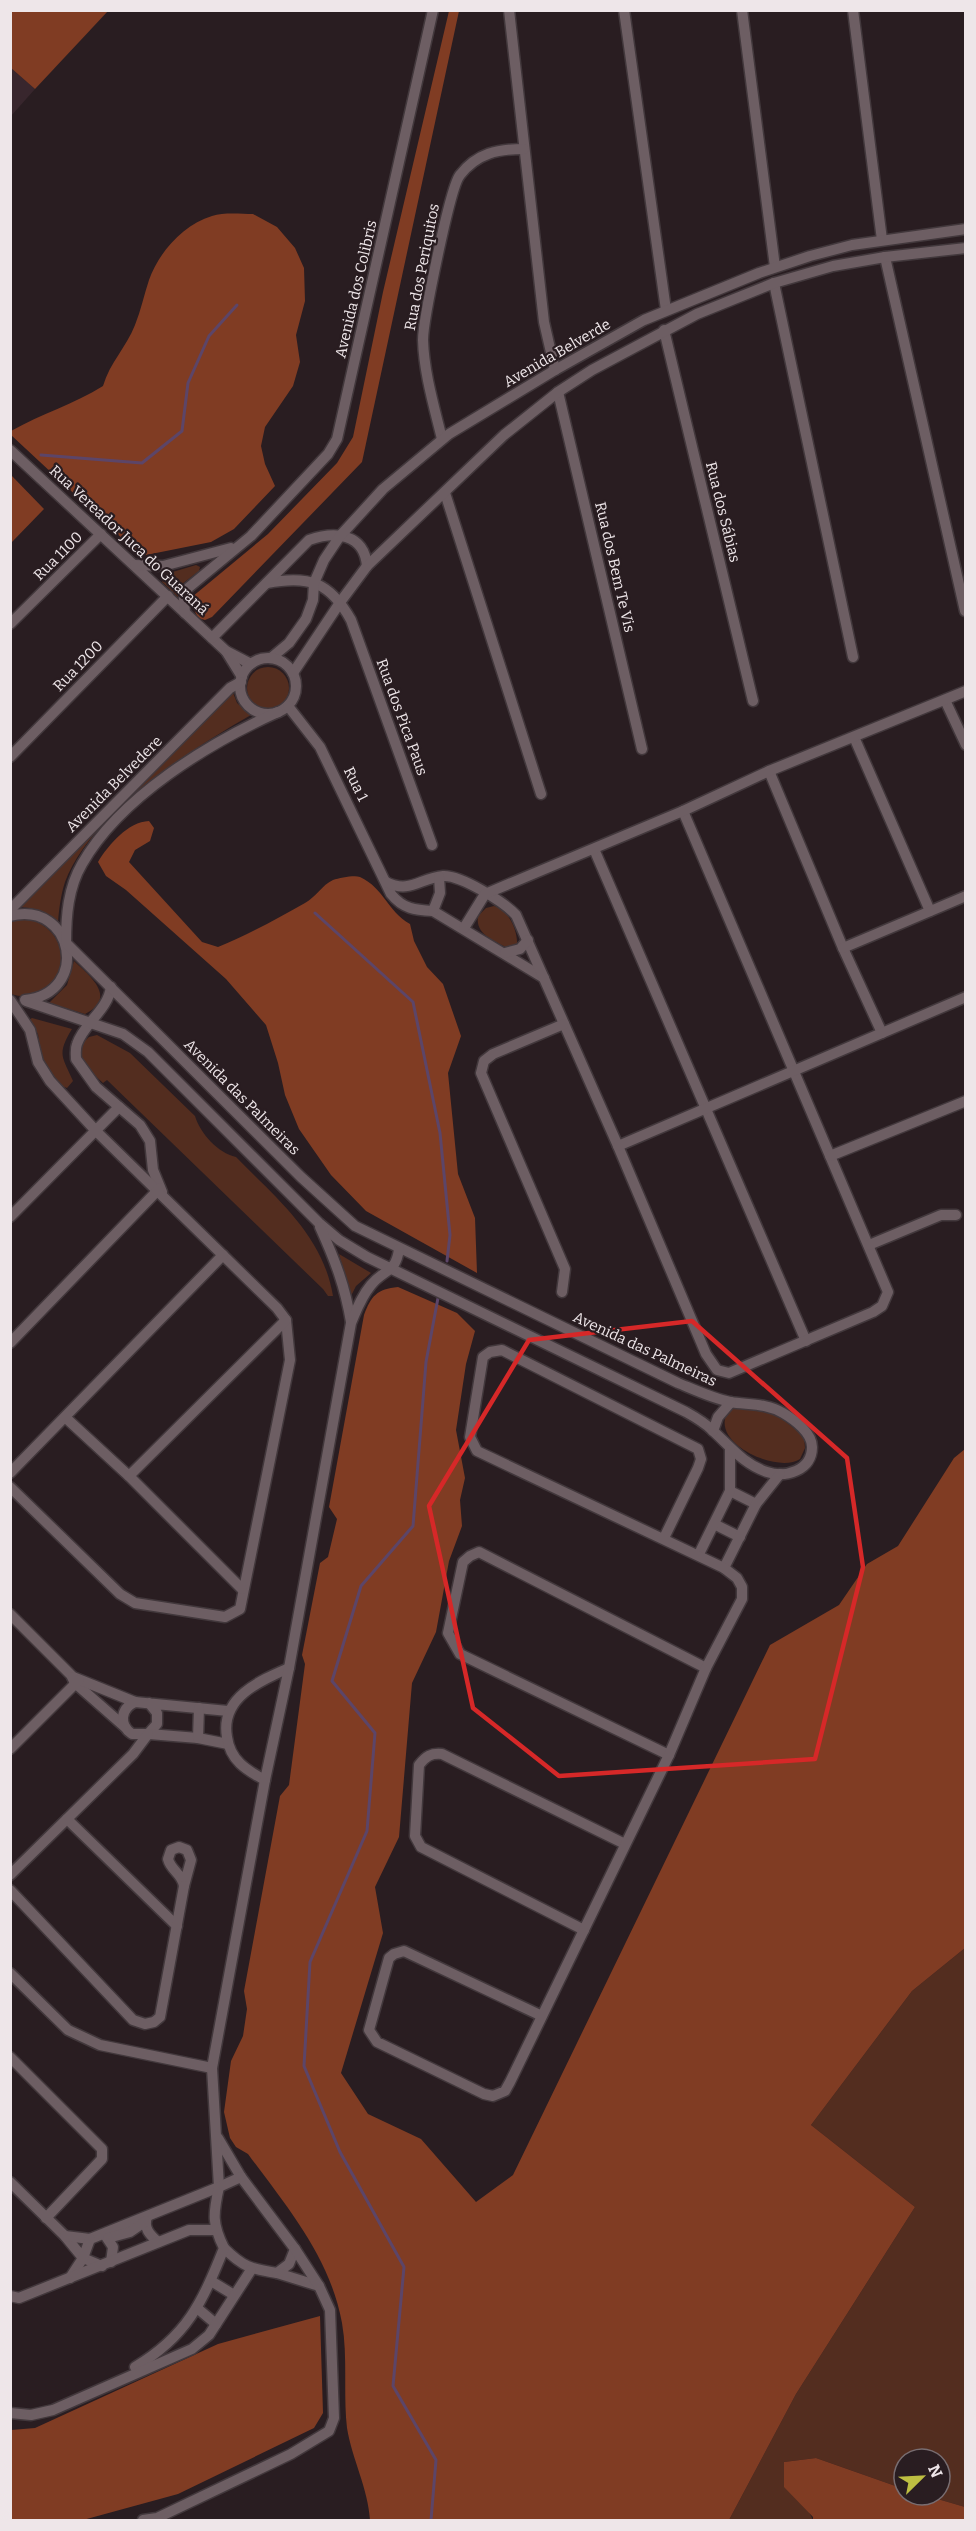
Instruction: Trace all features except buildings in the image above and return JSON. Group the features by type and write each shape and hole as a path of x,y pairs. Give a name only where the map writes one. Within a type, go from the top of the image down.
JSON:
{"street":[{"name":"Avenida dos Colibris","path":"185,613 184,599 188,588 244,541 328,454 337,439 433,10"},
{"path":"509,10 544,322 555,370"},
{"path":"624,10 666,310"},
{"path":"742,10 775,267"},
{"path":"853,10 882,240"},
{"name":"Rua dos Periquitos","path":"441,439 425,364 423,337 448,206 458,177 485,153 500,149 524,148"},
{"name":"Avenida Belverde","path":"271,658 289,643 306,619 313,600 314,583 324,560 340,536 383,489 441,439 555,370 666,310 775,267 818,253 882,240 966,229"},
{"path":"833,266 841,254 852,245"},
{"path":"293,673 340,601 368,566 504,435 558,392 592,370 623,351 697,314 774,283 833,266 885,257 966,248"},
{"path":"798,276 818,265 821,260 818,253"},
{"path":"885,257 965,611"},
{"path":"774,283 854,657"},
{"path":"623,351 625,336 635,325"},
{"name":"Rua dos Sábias","path":"664,330 753,701"},
{"path":"592,370 609,356 611,347 604,342"},
{"name":"Rua dos Bem Te Vis","path":"558,392 642,749"},
{"name":"Rua Vereador Juca do Guaraná","path":"10,450 226,651 251,664"},
{"path":"445,493 541,794"},
{"name":"Rua 1100","path":"10,624 101,534"},
{"path":"212,638 309,540 325,534 351,538 360,544 366,554 368,566"},
{"name":"Avenida dos Colibris","path":"134,565 154,567 171,565 217,553 244,541"},
{"path":"156,586 160,576 171,565"},
{"path":"267,583 302,578 314,583 340,601"},
{"name":"Rua 1200","path":"10,757 168,596"},
{"name":"Rua dos Pica Paus","path":"340,601 351,620 432,845"},
{"name":"Rua Vereador Juca do Guaraná","path":"226,651 242,680"},
{"path":"271,658 280,660 293,673 296,690 288,706 278,712 259,712 245,700 242,680 251,664 271,658"},
{"name":"Avenida Belvedere","path":"10,910 230,688 242,680"},
{"path":"464,928 485,894 683,811 769,771 966,691"},
{"path":"945,700 966,745"},
{"name":"Rua 1","path":"288,706 320,747 398,902 405,907 433,911 545,978"},
{"name":"Avenida Belvedere","path":"26,1000 46,995 62,980 68,958 66,943 68,902 78,873 93,847 117,820 178,767 238,730 278,712"},
{"path":"854,737 930,911"},
{"path":"769,771 843,948 882,1033"},
{"path":"386,882 400,888 439,877 454,877 509,907 516,915 618,1146 706,1354 717,1370 729,1373 882,1306 888,1292 683,811"},
{"path":"594,849 806,1341"},
{"path":"433,911 440,892 439,877"},
{"path":"843,948 966,896"},
{"name":"Avenida das Palmeiras","path":"10,915 29,914 48,920 56,926 66,943 301,1178 355,1226 678,1383 731,1402 765,1406 783,1413 808,1435 812,1447 810,1457 802,1467 795,1472 780,1474"},
{"path":"505,953 520,949 528,940"},
{"path":"111,987 110,994 77,1045 76,1059 96,1087 140,1125 150,1141 153,1170 161,1192"},
{"path":"618,1146 966,997"},
{"path":"10,999 26,1000 123,1034 148,1052 319,1223 339,1240 390,1270 686,1412 714,1431 730,1450 754,1467 780,1474 756,1504 724,1568"},
{"path":"10,999 30,1030 38,1062 44,1072 97,1132 161,1192 277,1308 286,1320 290,1360 240,1608 225,1617 135,1603 120,1594 10,1487"},
{"path":"562,1292 565,1269 481,1073 484,1061 493,1054 564,1024"},
{"path":"830,1156 966,1101"},
{"path":"10,1217 97,1132 119,1107"},
{"path":"10,1343 161,1192"},
{"path":"869,1245 941,1215 956,1215"},
{"path":"319,1223 339,1268 346,1290 351,1323"},
{"path":"319,2286 277,2273 251,2270 224,2248 214,2230 219,2187 212,2068 265,1780 289,1668 351,1323 360,1299 373,1282 397,1262 399,1249"},
{"path":"10,1473 223,1255"},
{"path":"129,1476 286,1320"},
{"path":"542,2016 404,1951 389,1958 369,2030 374,2040 382,2045 493,2096 505,2091 510,2082 669,1755 706,1668 742,1599 742,1587 737,1578 724,1568 699,1554 664,1538 477,1451 470,1437 483,1357 490,1352 502,1350 698,1449 701,1459 698,1468 664,1538"},
{"path":"714,1431 718,1417 731,1402"},
{"path":"66,1418 129,1476 242,1589"},
{"path":"699,1554 730,1491 730,1450"},
{"path":"730,1491 756,1504"},
{"path":"714,1524 740,1537"},
{"path":"669,1755 460,1654 448,1633 464,1562 479,1552 706,1668"},
{"path":"10,1614 129,1731 198,1738 228,1744"},
{"path":"265,1780 241,1765 228,1744 225,1728 228,1711 258,1682 289,1668"},
{"path":"10,1875 133,1754 157,1724 158,1719 154,1707 75,1680"},
{"path":"10,1749 75,1680"},
{"path":"133,1754 124,1712 143,1702 228,1711"},
{"path":"198,1738 199,1708"},
{"path":"584,1930 421,1847 415,1836 419,1765 426,1756 434,1753 442,1754 625,1844"},
{"path":"67,1819 177,1926"},
{"path":"10,1890 110,1998 133,2020 146,2024 160,2017 184,1886"},
{"path":"10,1973 68,2030 100,2045 212,2068"},
{"path":"10,2057 102,2149 102,2159 46,2218"},
{"path":"143,2520 157,2518 291,2454 329,2431 333,2418 330,2310 319,2286 295,2249 241,2177 217,2137"},
{"path":"65,2236 90,2239 106,2236 241,2177"},
{"path":"10,2182 65,2236 83,2258 106,2264"},
{"path":"147,2218 146,2228 158,2242"},
{"path":"10,2296 19,2298 189,2230 214,2230"},
{"path":"106,2236 113,2247 106,2264"},
{"path":"70,2278 83,2258 90,2239"},
{"path":"100,2388 163,2349 179,2335 211,2281 224,2248"},
{"path":"277,2273 289,2264 295,2249"},
{"path":"10,2413 31,2415 53,2410 192,2349 209,2335 251,2270"},
{"path":"211,2281 234,2295"},
{"path":"197,2308 216,2324"}],"highlighted area":[{"path":"692,1321 847,1458 863,1567 815,1759 559,1776 473,1708 429,1506 529,1340"}],"shaded area":[{"path":"11,10 108,11 35,89 11,68"},
{"path":"449,11 459,11 362,462 212,617 205,620 198,618 192,605 192,597 268,534 337,463 353,437 383,292"},
{"path":"11,68 35,89 11,116"},
{"path":"253,214 277,227 295,248 304,268 305,301 296,335 300,362 293,386 265,427 261,446 265,464 275,486 234,529 211,542 141,556 11,435 11,431 103,386 135,325 153,270 173,241 191,226 212,216"},
{"path":"11,475 44,509 10,543"},
{"path":"196,565 200,567 199,571 182,584 178,597 162,582 166,574"},
{"path":"268,667 283,673 289,688 283,703 268,709 253,703 247,688 253,673"},
{"path":"232,690 237,703 251,715 172,765 119,808 96,832 78,856 65,882 58,922 50,915 40,911 20,907"},
{"path":"149,821 154,828 150,841 135,850 129,862 202,942 218,947 262,927 305,903 333,880 351,877 360,877 375,887 396,913 410,924 414,941 427,967 443,984 461,1036 448,1073 458,1174 475,1218 477,1273 366,1211 331,1175 299,1129 285,1095 266,1025 226,979 126,890 106,876 98,862 108,848 134,825"},
{"path":"494,906 508,916 516,934 517,945 507,948 486,936 479,928 478,916 486,908"},
{"path":"25,918 44,926 55,938 61,952 60,967 54,981 44,991 29,996 11,994 11,920"},
{"path":"74,961 93,980 100,994 95,1008 85,1014 49,1003 67,985"},
{"path":"32,1018 72,1029 63,1051 64,1061 73,1081 67,1088 58,1085 41,1057 38,1034 29,1020"},
{"path":"97,1035 130,1053 195,1116 201,1129 216,1147 236,1157 282,1203 296,1219 319,1254 328,1274 333,1296 328,1296 107,1080 103,1083 90,1071 81,1057 80,1045 89,1037"},
{"path":"339,1254 371,1273 356,1286 351,1296"},
{"path":"398,1287 457,1313 475,1331 466,1364 456,1430 465,1478 460,1500 462,1526 449,1561 436,1632 412,1683 399,1837 375,1887 383,1933 341,2073 368,2114 421,2139 476,2202 513,2175 770,1645 839,1605 867,1564 898,1546 954,1458 965,1449 965,1948 912,1991 811,2125 915,2207 796,2394 729,2520 370,2520 366,2496 347,2428 344,2336 336,2299 328,2276 292,2213 248,2154 236,2147 230,2138 224,2112 231,2061 243,2036 247,2009 244,1991 280,1796 289,1785 305,1664 302,1655 320,1563 328,1557 337,1519 329,1507 364,1315 372,1298 380,1292"},
{"path":"748,1405 777,1415 804,1436 805,1448 800,1459 789,1463 775,1462 745,1451 734,1442 726,1431 725,1419 732,1407"},
{"path":"965,1948 965,2507 952,2503 952,2447 892,2447 892,2485 816,2458 784,2462 813,2520 729,2520 796,2394 915,2207 811,2125 912,1991"},
{"path":"320,2316 323,2413 314,2428 178,2494 83,2520 11,2520 11,2430 35,2428 218,2344"},
{"path":"816,2458 892,2485 892,2507 952,2507 952,2503 965,2507 965,2520 813,2520 813,2517 784,2487 784,2462"}],"waterway":[{"path":"41,455 142,463 182,431 188,383 209,336 237,305"},
{"path":"315,913 413,1002 440,1133 450,1235 447,1261"},
{"path":"431,2520 436,2460 393,2386 404,2267 340,2152 304,2066 310,1962 367,1831 375,1733 332,1681 361,1586 413,1526 426,1362 438,1298"}]}
